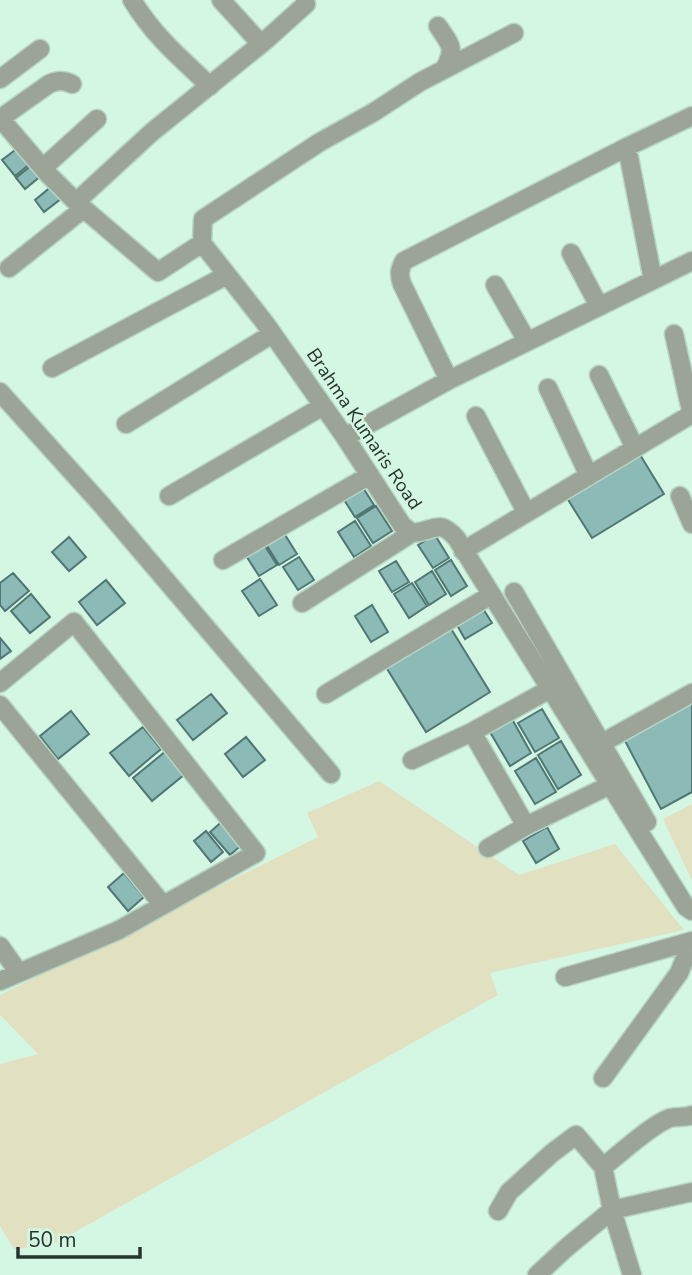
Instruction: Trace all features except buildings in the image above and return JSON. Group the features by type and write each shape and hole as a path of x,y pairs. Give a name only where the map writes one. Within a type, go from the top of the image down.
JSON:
{"street":[{"path":"132,0 145,22 162,42 209,86"},
{"path":"221,0 261,44"},
{"path":"9,268 80,206 152,132 261,44 306,4 304,0"},
{"path":"438,26 451,47 452,55 445,68"},
{"path":"72,84 57,80 0,118 80,206 158,272 202,243 203,219 320,142 445,68 514,33"},
{"path":"0,79 40,49"},
{"path":"449,380 402,284 399,276 404,261 692,116"},
{"path":"43,168 97,119"},
{"path":"627,147 653,280"},
{"name":"Brahma Kumaris Road","path":"202,243 272,334 345,437 402,525 412,533 438,527 448,529 457,539 686,907 692,911"},
{"path":"571,253 599,306"},
{"path":"345,437 449,380 692,261"},
{"path":"52,368 227,275"},
{"path":"495,285 527,341"},
{"path":"126,424 272,334"},
{"path":"463,551 692,414 674,334"},
{"path":"599,374 635,448"},
{"path":"548,388 589,476"},
{"path":"0,392 100,503 331,774"},
{"path":"169,496 323,406"},
{"path":"476,416 526,512"},
{"path":"223,560 370,475"},
{"path":"680,496 692,524"},
{"path":"302,603 412,533"},
{"path":"514,592 658,840 655,856"},
{"path":"326,694 491,595"},
{"path":"0,683 74,622 256,853 119,930 0,981"},
{"path":"412,760 472,733 550,689"},
{"path":"602,743 692,693"},
{"path":"0,705 163,905"},
{"path":"472,733 526,826"},
{"path":"488,848 526,826 610,785"},
{"path":"565,977 692,941 679,973 603,1078"},
{"path":"0,946 19,973"},
{"path":"603,1167 671,1118 692,1115"},
{"path":"498,1211 509,1192 576,1135 603,1167 612,1210 632,1275"},
{"path":"537,1275 612,1210 692,1192"}],"green space":[{"path":"379,781 519,875 615,844 684,930 490,973 498,995 50,1246 14,1249 0,1226 0,1064 38,1054 0,1015 0,995 318,837 307,813"},
{"path":"692,804 692,881 663,819"}]}
